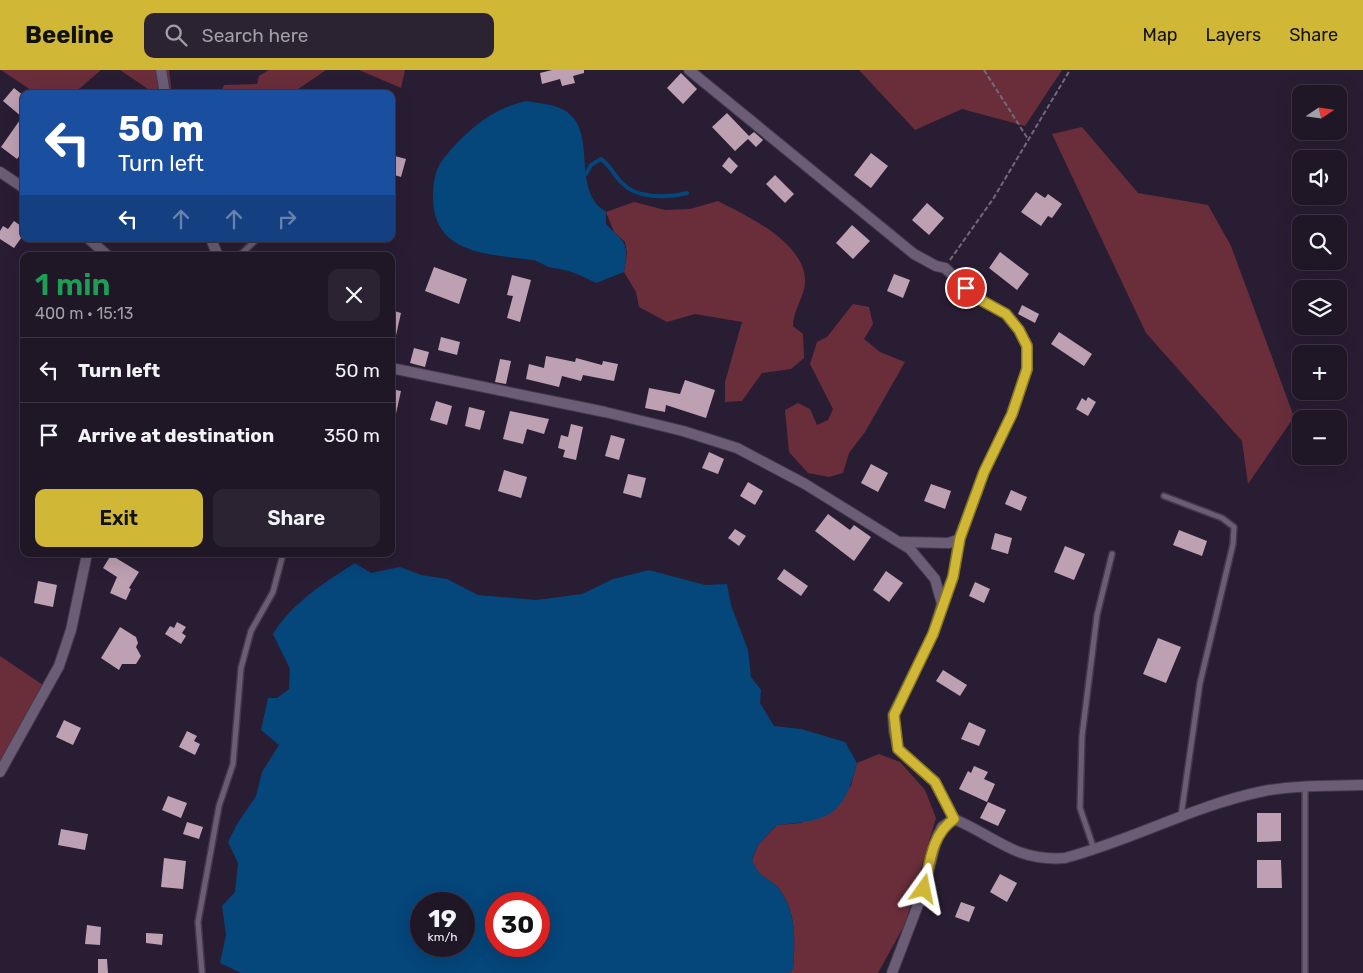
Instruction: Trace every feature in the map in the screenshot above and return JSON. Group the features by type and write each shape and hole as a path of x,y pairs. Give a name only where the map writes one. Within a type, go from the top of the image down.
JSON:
{"street":[{"path":"161,70 164,90"},
{"path":"689,70 914,254 936,266 945,268 977,298 1006,314 1019,330 1027,346 1027,369 1012,414 984,472 960,538 953,577 933,634 894,715 894,731 898,749 935,782 954,819 972,826 1004,847 1027,855 1050,859 1065,858 1180,816 1264,791 1305,786 1363,785"},
{"path":"0,172 20,185"},
{"path":"92,242 104,252"},
{"path":"395,369 605,412 683,431 737,448 805,484 910,549 935,579 942,604"},
{"path":"899,542 949,542 960,538"},
{"path":"0,772 60,666 71,630 86,557"},
{"path":"892,973 924,889 937,837 942,827 954,819"}],"lane":[{"path":"243,252 254,242"},
{"path":"1164,496 1222,518 1234,527 1233,544 1200,683 1180,816"},
{"path":"1094,849 1080,808 1082,736 1097,615 1112,554"},
{"path":"202,973 198,922 219,806 233,764 241,668 251,631 273,592 282,557"},
{"path":"1304,972 1305,786"}],"path":[{"path":"984,70 1028,139"},
{"path":"945,268 993,199 1070,70"}],"shaded area":[{"path":"1,70 101,70 78,90 31,90"},
{"path":"120,70 169,70 172,90 150,90"},
{"path":"269,70 326,70 297,90 222,90 224,85 257,84 259,76"},
{"path":"359,70 405,70 401,88"},
{"path":"859,70 1062,70 1025,126 962,109 915,130"},
{"path":"1082,127 1138,193 1208,205 1231,246 1292,412 1292,420 1248,484 1242,441 1146,333 1052,134"},
{"path":"718,201 759,223 786,243 796,255 803,268 805,282 793,326 803,334 804,358 791,369 762,373 742,401 725,402 725,382 742,322 695,314 667,322 639,307 636,292 624,272 627,253 625,242 614,232 606,212 634,202 665,210 690,209"},
{"path":"853,304 869,307 873,324 864,339 880,352 905,362 865,432 849,453 843,473 829,477 808,473 789,452 785,410 798,403 810,409 817,425 828,420 833,409 810,364 817,342 827,337"},
{"path":"0,656 43,685 0,761"},
{"path":"879,754 900,762 925,790 936,818 905,924 878,973 789,973 793,969 794,959 794,928 792,918 786,899 780,890 761,875 755,867 752,860 758,845 777,825 801,823 851,786 857,763"}],"water":[{"path":"526,101 550,105 564,110 573,118 579,128 589,191 596,203 606,212 606,224 624,244 626,254 624,272 596,283 572,272 551,268 534,261 482,253 466,248 453,241 442,230 435,216 433,197 435,176 441,162 452,148 480,122 502,109"},
{"path":"355,563 371,573 400,567 421,575 447,579 478,595 536,600 582,594 613,579 649,570 705,585 727,584 731,605 748,650 751,677 761,690 760,703 774,726 801,729 845,742 857,763 846,795 831,813 809,821 777,825 758,845 752,859 761,875 772,882 786,899 794,928 793,969 789,973 241,973 220,963 226,935 222,906 235,892 238,863 228,842 237,824 256,796 262,772 279,745 261,730 268,698 277,698 289,689 290,669 273,634 299,603"}],"building":[{"path":"552,70 584,70 584,73 573,76 575,83 562,86 560,79 542,84 540,73"},
{"path":"681,73 697,89 683,104 667,88"},
{"path":"14,88 20,93 20,115 3,101"},
{"path":"727,113 749,136 754,132 763,140 756,147 748,139 735,151 712,127"},
{"path":"20,120 20,155 17,159 1,147"},
{"path":"871,153 888,166 871,188 854,175"},
{"path":"395,156 406,159 401,177 395,175"},
{"path":"729,157 738,166 731,174 722,166"},
{"path":"775,175 794,194 785,203 766,184"},
{"path":"1036,192 1045,198 1048,194 1062,204 1052,218 1048,216 1041,226 1021,212"},
{"path":"927,203 944,218 929,235 912,220"},
{"path":"14,221 20,225 20,240 14,248 0,239 0,231 3,226 8,229"},
{"path":"852,225 870,241 853,259 836,243"},
{"path":"1000,252 1029,274 1017,290 989,268"},
{"path":"434,267 467,279 459,304 425,291"},
{"path":"894,274 910,280 903,298 887,291"},
{"path":"512,275 531,280 520,322 507,318 513,296 507,295"},
{"path":"1022,305 1039,314 1035,323 1018,314"},
{"path":"395,311 401,313 395,340"},
{"path":"1059,332 1092,354 1084,366 1051,344"},
{"path":"441,337 460,342 457,355 438,350"},
{"path":"414,348 429,352 425,367 410,363"},
{"path":"546,356 575,362 576,358 602,365 603,361 618,364 614,381 583,375 581,381 562,376 559,387 526,379 529,364 544,368"},
{"path":"500,359 511,361 506,384 495,382"},
{"path":"685,380 715,390 706,418 666,405 665,412 645,408 649,388 680,394"},
{"path":"395,390 401,391 395,418"},
{"path":"1088,397 1096,402 1088,416 1076,409 1082,398 1086,401"},
{"path":"436,401 452,406 447,425 430,420"},
{"path":"469,407 485,411 480,430 465,426"},
{"path":"510,411 549,419 544,434 527,429 523,444 503,439"},
{"path":"571,424 583,427 576,460 563,457 565,450 558,448 561,435 568,437"},
{"path":"611,435 625,439 619,460 605,456"},
{"path":"709,452 724,459 718,474 702,468"},
{"path":"871,464 888,473 878,492 861,483"},
{"path":"504,470 527,477 521,498 498,491"},
{"path":"628,474 646,478 641,498 623,493"},
{"path":"748,482 763,491 755,505 740,496"},
{"path":"931,484 951,491 945,509 924,501"},
{"path":"1011,490 1027,497 1021,511 1005,504"},
{"path":"828,514 850,530 854,525 871,537 854,561 815,531"},
{"path":"735,529 746,536 739,546 728,538"},
{"path":"1179,530 1207,541 1202,556 1173,545"},
{"path":"995,533 1012,538 1008,554 991,549"},
{"path":"1065,546 1085,554 1074,580 1054,572"},
{"path":"110,557 114,557 139,572 129,588 131,589 126,600 110,593 117,577 103,568"},
{"path":"784,569 808,586 801,596 777,579"},
{"path":"886,571 903,583 889,602 873,590"},
{"path":"38,581 57,585 53,607 34,603"},
{"path":"975,582 990,589 984,603 969,596"},
{"path":"177,622 186,627 182,633 186,636 181,644 165,634 170,626 174,628"},
{"path":"120,627 136,637 138,643 136,647 141,656 136,664 122,664 119,670 101,658"},
{"path":"1158,638 1181,647 1166,683 1143,674"},
{"path":"943,670 967,685 960,696 936,681"},
{"path":"64,720 81,728 73,745 56,737"},
{"path":"969,722 986,730 979,746 961,739"},
{"path":"187,731 197,736 194,741 200,744 195,755 179,747"},
{"path":"974,766 988,772 984,779 995,784 987,802 959,789 968,771 971,773"},
{"path":"168,796 187,803 181,818 162,810"},
{"path":"988,802 1006,810 998,826 980,818"},
{"path":"1257,813 1281,813 1281,841 1257,842"},
{"path":"187,822 203,827 199,839 183,834"},
{"path":"61,829 88,834 85,850 58,845"},
{"path":"164,858 186,861 183,889 161,887"},
{"path":"1257,860 1281,860 1282,888 1257,888"},
{"path":"1000,874 1017,883 1007,902 990,892"},
{"path":"961,902 975,907 969,922 955,917"},
{"path":"87,925 101,927 100,945 85,944"},
{"path":"146,933 163,934 162,945 146,943"},
{"path":"98,959 107,959 108,973 98,973"}],"waterway":[{"path":"586,174 591,165 601,159 627,188 635,192 652,196 670,196 687,193"}],"route":[{"path":"924,889 937,837 942,827 954,819 935,782 898,749 894,731 894,715 908,687 916,664 933,634 953,577 960,538 984,472 1012,414 1027,369 1027,346 1019,330 1006,314 977,298 966,288"}]}
